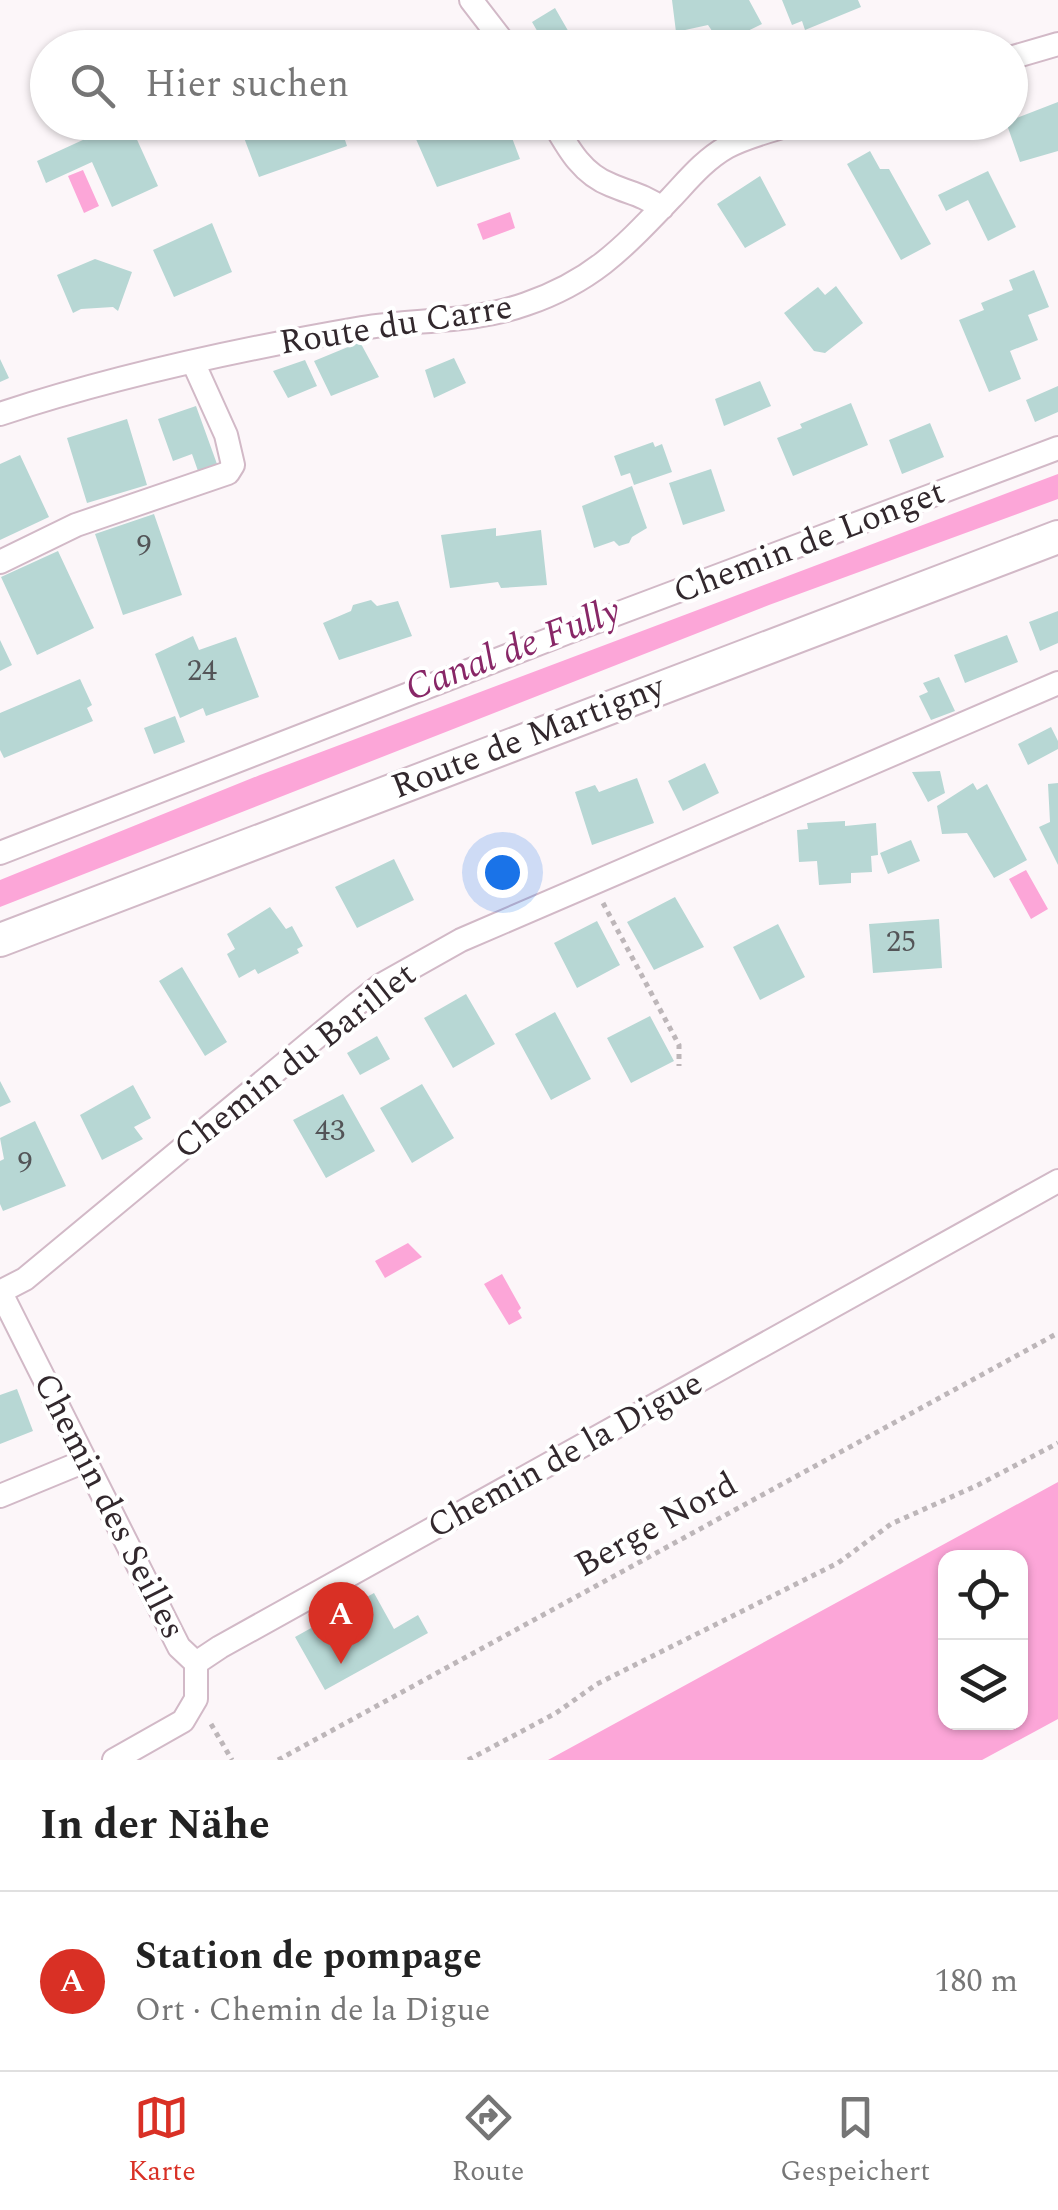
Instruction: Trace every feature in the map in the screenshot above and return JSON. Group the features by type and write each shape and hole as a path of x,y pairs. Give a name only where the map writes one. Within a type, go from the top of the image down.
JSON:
{"main road":[{"name":"Route de Martigny","path":"0,940 1058,537"}],"street":[{"path":"472,0 494,30"},
{"path":"1028,53 1058,44"},
{"path":"565,140 588,172 612,186 641,193 662,208"},
{"name":"Route du Carre","path":"0,414 68,391 313,337 372,327 470,319 524,305 577,284 614,256 704,163 744,140"},
{"path":"0,562 76,526 228,473 233,465 226,435 193,362"},
{"name":"Chemin de Longet","path":"0,853 566,633 1058,448"},
{"name":"Chemin du Barillet","path":"0,1291 25,1279 382,985 461,940 1058,683"},
{"name":"Chemin de la Digue","path":"196,1663 220,1646 1058,1181"},
{"name":"Chemin des Seilles","path":"0,1291 179,1647 196,1663"},
{"path":"0,1496 85,1461"},
{"path":"114,1760 184,1722 196,1699 196,1663"}],"path":[{"path":"593,883 679,1045 679,1066"},
{"name":"Berge Nord","path":"278,1760 1058,1334"},
{"path":"468,1760 556,1712 597,1684 838,1563 891,1524 1058,1443"},
{"path":"196,1699 232,1760"}],"shaded area":[{"path":"83,170 99,206 84,213 68,176"},
{"path":"510,212 515,228 483,240 477,224"},
{"name":"Canal de Fully","path":"1058,474 1058,499 769,605 0,907 0,880 260,775"},
{"path":"1026,870 1048,909 1031,919 1009,879"},
{"path":"408,1243 422,1257 385,1278 375,1261"},
{"path":"502,1274 521,1308 518,1311 522,1318 509,1325 484,1284"},
{"path":"1058,1482 1058,1719 982,1760 548,1760"}],"building":[{"path":"672,0 749,0 762,24 750,30 711,30 708,25 676,30"},
{"path":"782,0 858,0 861,7 805,30 802,21 792,25"},
{"path":"555,8 568,30 537,30 532,22"},
{"path":"1058,102 1058,151 1020,162 1012,140 1028,140 1028,114"},
{"path":"83,140 137,140 158,186 112,207 92,162 46,183 37,161"},
{"path":"245,140 345,140 347,146 259,177"},
{"path":"416,140 513,140 520,159 437,187"},
{"path":"870,151 880,169 889,169 931,244 901,260 847,164"},
{"path":"988,171 1016,227 988,241 968,200 946,211 938,195"},
{"path":"760,176 786,225 745,248 717,204"},
{"path":"212,223 232,272 174,297 153,250"},
{"path":"95,259 132,272 118,311 113,307 73,313 57,275"},
{"path":"1034,270 1049,307 1028,315 1038,340 1010,351 1021,379 989,392 959,320 984,310 981,303 1013,290 1009,280"},
{"path":"836,286 863,323 825,353 814,351 784,313 818,287 825,295"},
{"path":"360,342 379,377 331,396 314,361"},
{"path":"454,358 466,383 434,398 425,370"},
{"path":"0,359 9,378 0,382"},
{"path":"305,360 317,386 288,398 273,371"},
{"path":"760,381 771,406 724,426 715,399"},
{"path":"1058,386 1058,412 1035,422 1026,400"},
{"path":"851,403 868,445 793,476 777,438"},
{"path":"196,406 217,464 198,471 192,454 173,461 158,419"},
{"path":"127,419 147,485 87,503 67,438"},
{"path":"930,423 944,457 902,474 889,440"},
{"path":"653,442 655,447 662,444 672,472 634,485 630,473 621,476 614,456"},
{"path":"20,455 49,517 0,540 0,464"},
{"path":"711,469 725,511 683,525 669,483"},
{"path":"632,486 647,528 629,543 619,546 614,541 594,548 582,506"},
{"path":"154,514 182,595 123,615 95,534"},
{"path":"496,528 496,536 541,530 547,585 501,588 498,582 450,588 441,535"},
{"path":"58,551 94,628 37,655 1,577"},
{"path":"371,600 377,606 398,601 412,636 339,660 323,623 351,611 353,605"},
{"path":"1058,611 1058,643 1040,651 1029,622"},
{"path":"1007,635 1018,662 965,683 954,655"},
{"path":"193,636 199,650 236,637 259,697 206,716 203,708 180,718 155,654"},
{"path":"0,640 12,665 0,671"},
{"path":"939,677 955,711 931,720 919,696 928,692 923,683"},
{"path":"80,679 92,705 87,708 93,721 4,758 0,750 0,713"},
{"path":"175,716 185,742 154,754 144,728"},
{"path":"1051,727 1058,749 1028,765 1018,744"},
{"path":"705,763 719,793 683,811 668,781"},
{"path":"940,771 945,793 928,802 912,772"},
{"path":"637,778 654,823 592,845 575,792 595,785 599,792"},
{"path":"973,783 977,790 987,784 1027,860 994,878 967,833 942,834 937,806"},
{"path":"1058,783 1058,865 1039,827 1050,822 1048,784"},
{"path":"845,821 845,826 876,823 878,855 871,856 872,872 851,873 851,883 819,885 817,861 799,862 797,830 808,829 807,823"},
{"path":"911,840 920,861 888,874 880,853"},
{"path":"394,859 414,900 357,928 335,887"},
{"path":"675,897 704,947 654,970 627,922"},
{"path":"270,907 286,929 292,926 303,946 297,949 299,953 258,974 255,969 239,978 227,954 235,949 227,934"},
{"path":"939,919 942,968 873,973 869,924"},
{"path":"597,921 620,965 577,988 554,943"},
{"path":"778,924 805,977 760,1000 733,947"},
{"path":"182,967 227,1042 205,1056 159,981"},
{"path":"466,994 495,1044 453,1068 424,1018"},
{"path":"555,1012 591,1079 551,1100 515,1034"},
{"path":"650,1016 674,1061 631,1083 607,1038"},
{"path":"377,1036 390,1059 360,1075 347,1053"},
{"path":"0,1081 11,1102 0,1107"},
{"path":"422,1084 454,1138 412,1163 380,1108"},
{"path":"133,1085 151,1118 134,1127 143,1139 102,1160 80,1115"},
{"path":"343,1094 375,1151 326,1178 293,1120"},
{"path":"35,1121 66,1186 3,1211 0,1161 4,1159 0,1138"},
{"path":"17,1389 33,1431 0,1444 0,1395"},
{"path":"374,1593 394,1629 418,1615 428,1633 325,1690 295,1637"}],"place":[{"name":"Station de pompage","path":"341,1664"}]}
